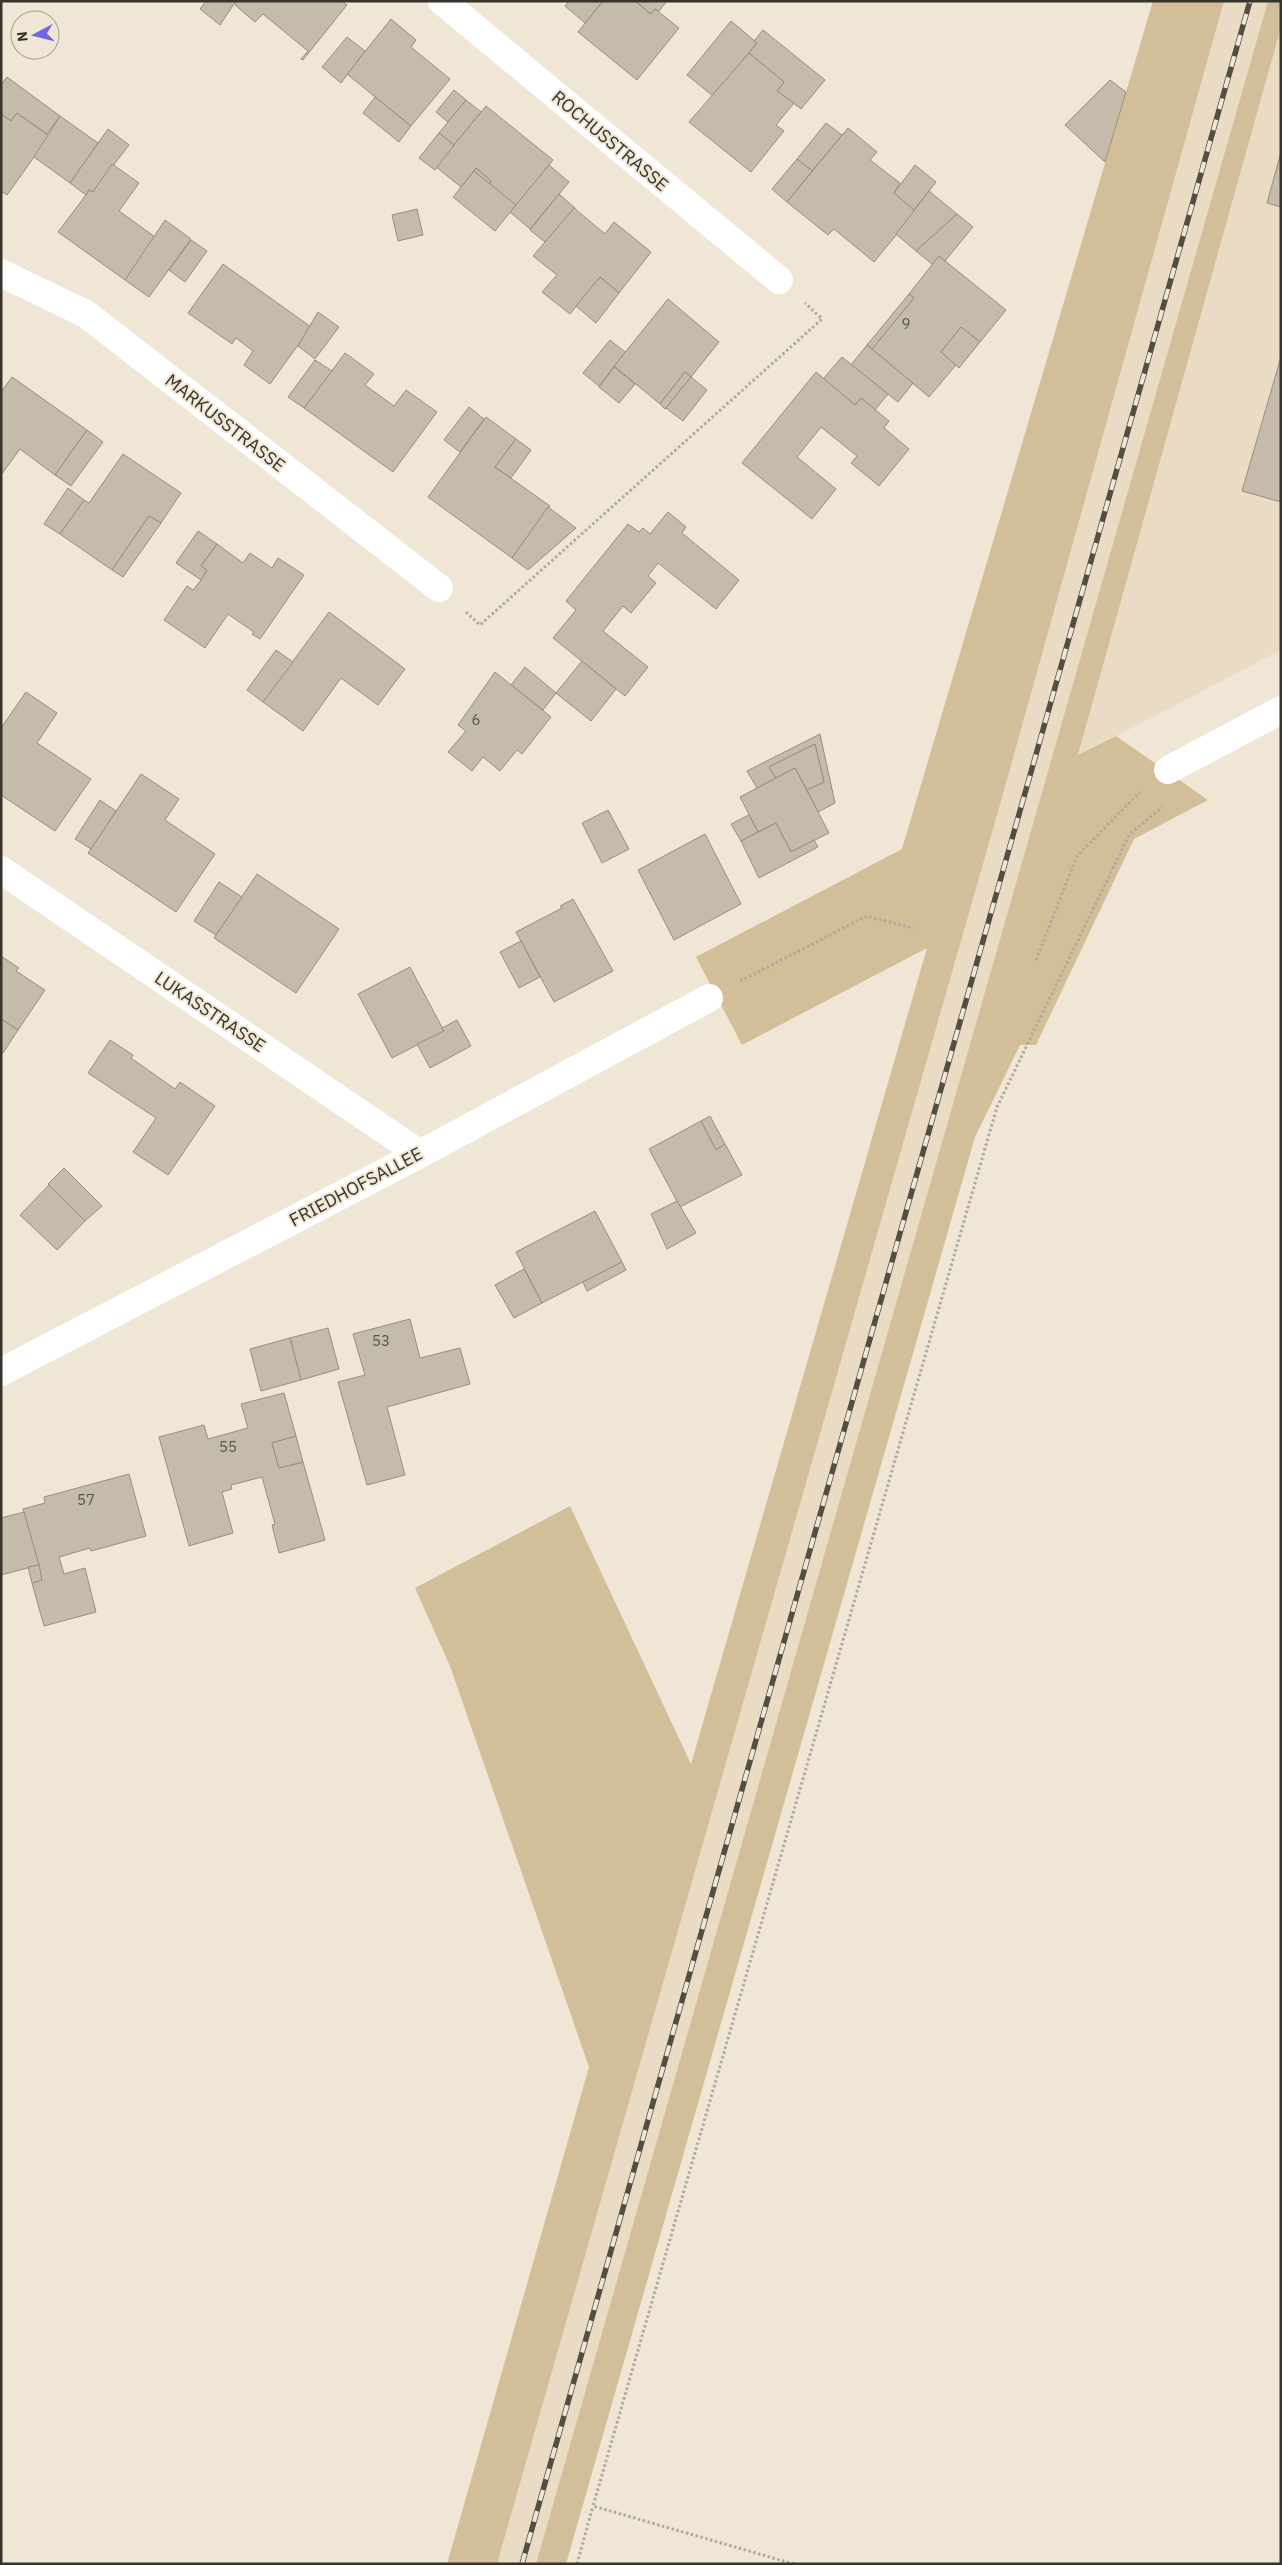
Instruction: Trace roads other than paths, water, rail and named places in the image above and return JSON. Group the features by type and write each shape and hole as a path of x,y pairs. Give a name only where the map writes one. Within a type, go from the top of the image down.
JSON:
{"street":[{"name":"ROCHUSSTRASSE","path":"442,1 779,280"},
{"name":"MARKUSSTRASSE","path":"1,273 86,314 439,588"},
{"path":"1168,770 1281,710"},
{"name":"LUKASSTRASSE","path":"1,870 420,1154"},
{"name":"FRIEDHOFSALLEE","path":"1,1372 420,1154 709,998"}],"railway":[{"path":"522,2564 1250,1"}]}
